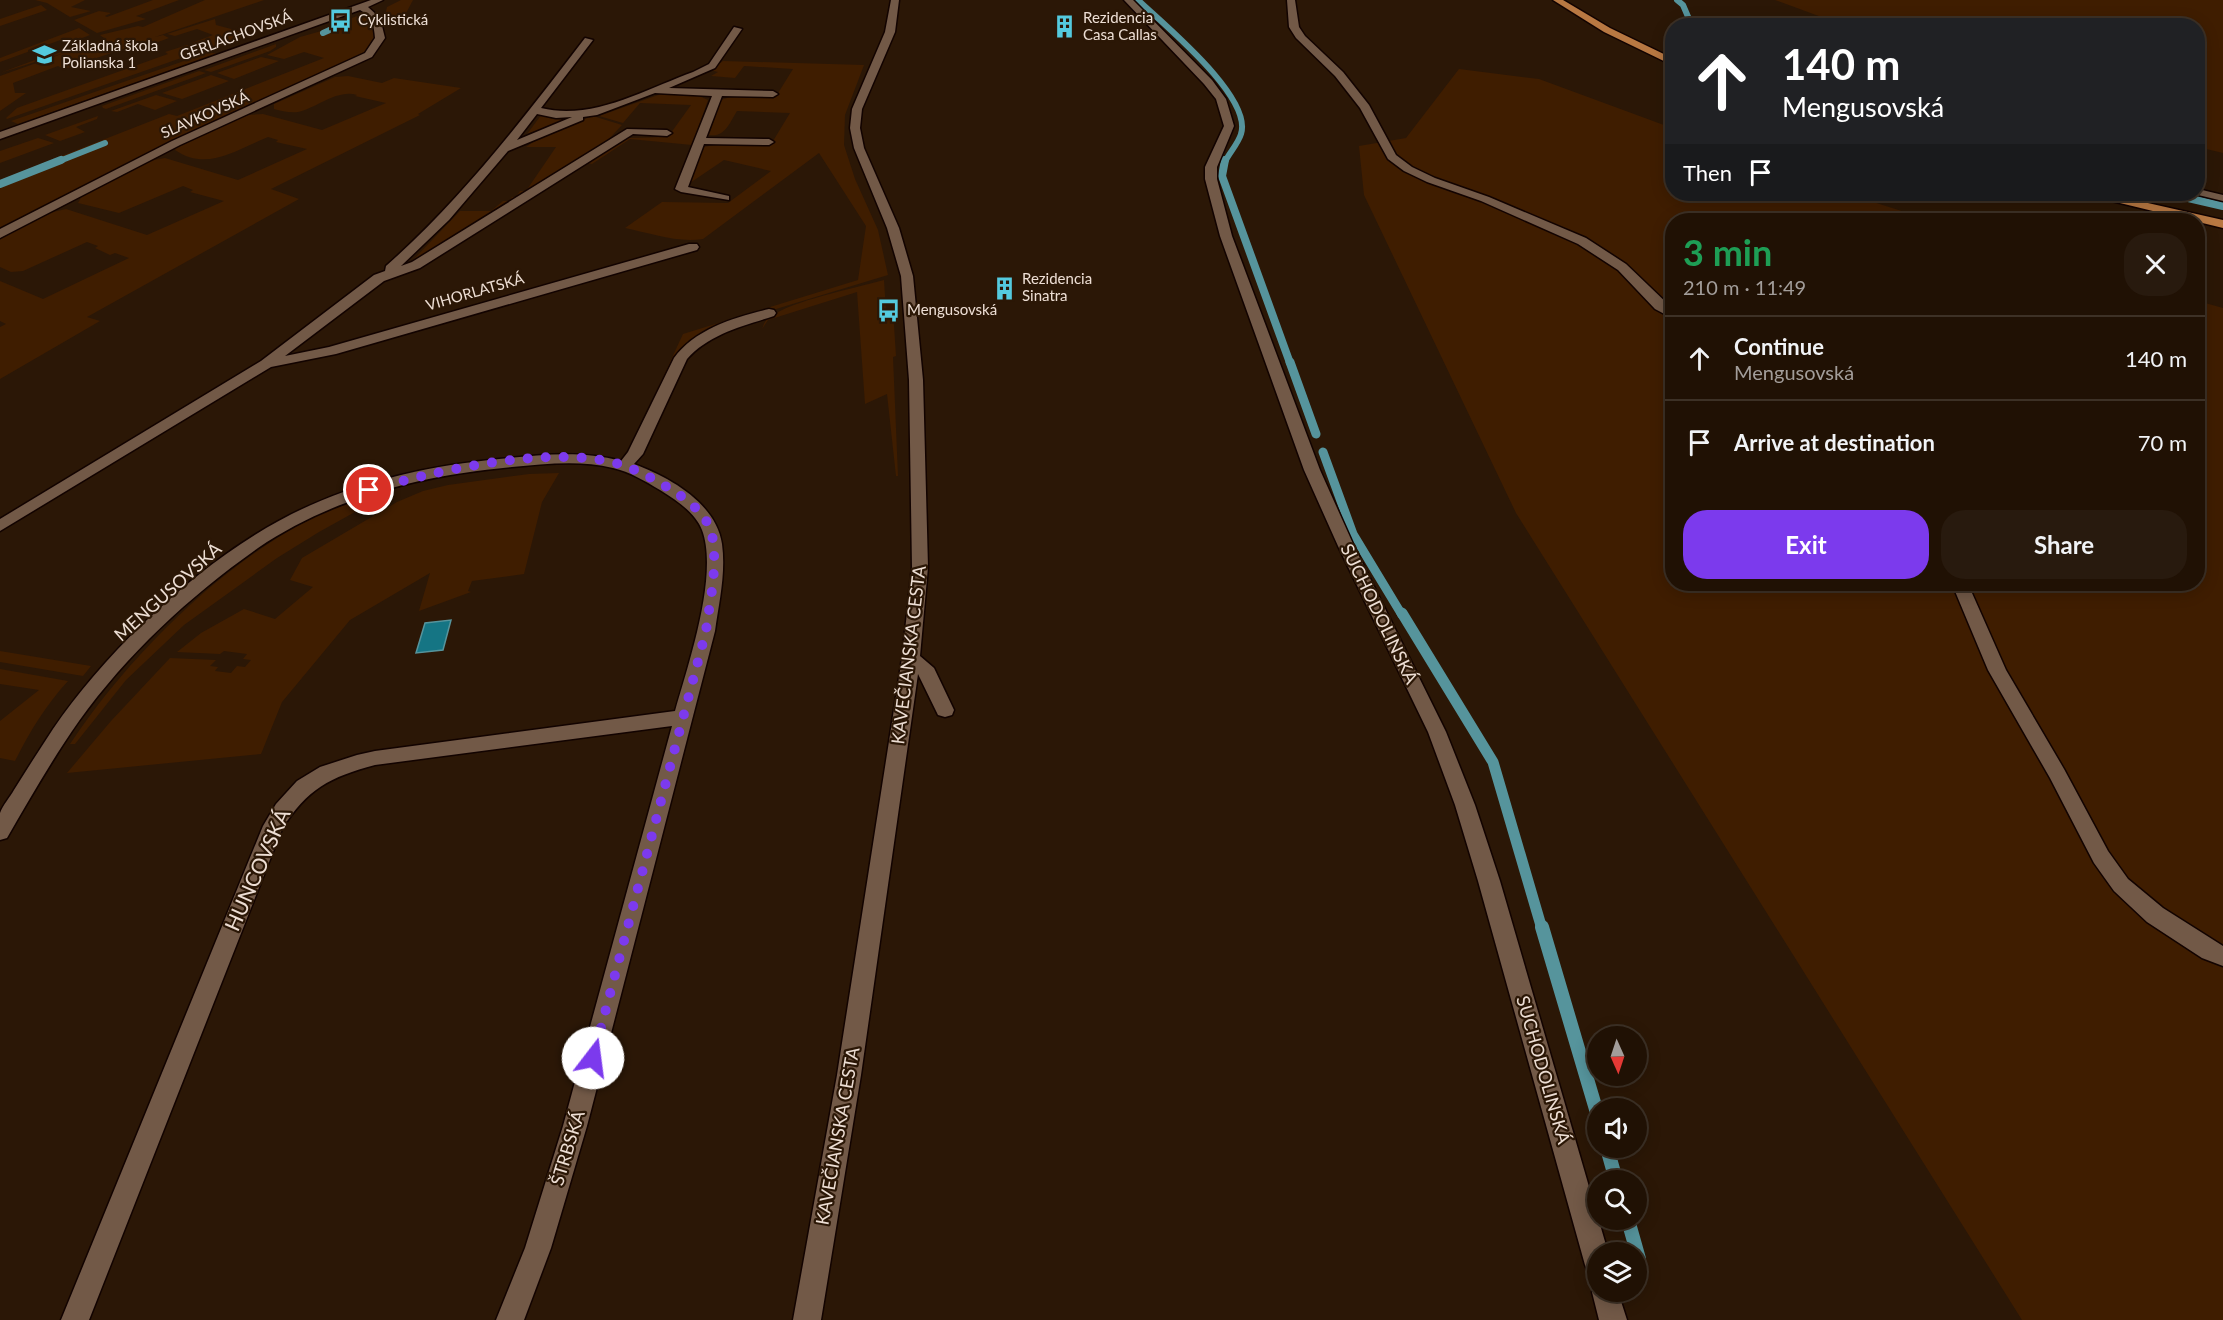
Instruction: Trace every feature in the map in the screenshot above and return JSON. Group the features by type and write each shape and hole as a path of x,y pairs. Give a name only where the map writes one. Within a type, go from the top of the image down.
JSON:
{"main road":[{"path":"1557,0 1607,30 1665,59"},
{"path":"2125,201 2176,213"},
{"path":"2205,220 2223,224"}],"street":[{"name":"GERLACHOVSKÁ","path":"0,136 379,0"},
{"name":"KAVEČIANSKA CESTA","path":"807,1320 849,1075 911,658 920,567 916,380 910,299 899,244 863,158 855,128 857,109 890,32 895,0"},
{"name":"SUCHODOLINSKÁ","path":"1128,0 1208,82 1221,99 1229,126 1210,167 1226,236 1312,470 1346,546 1437,732 1465,805 1489,881 1591,1242"},
{"path":"1291,0 1294,27 1301,38 1339,74 1365,106 1392,157 1408,169 1431,180 1485,199 1582,241 1622,267 1665,309"},
{"name":"SLAVKOVSKÁ","path":"0,234 176,143 339,72 369,55 380,38 380,27 370,10 360,7"},
{"path":"506,149 594,112 697,74 712,66 738,28"},
{"name":"VIHORLATSKÁ","path":"0,526 266,364 404,258 506,149 588,40"},
{"path":"654,90 773,94"},
{"path":"718,93 681,189 725,198"},
{"path":"535,110 556,115 594,112"},
{"name":"VIHORLATSKÁ","path":"379,278 416,265 631,131 667,133"},
{"path":"699,141 769,142"},
{"path":"2205,194 2223,198"},
{"name":"VIHORLATSKÁ","path":"266,364 331,351 693,247"},
{"path":"624,466 635,453 687,349 704,337 769,312"},
{"name":"MENGUSOVSKÁ","path":"0,832 54,742 98,684 154,626 208,577 279,528 335,501 369,490 455,469 493,463 574,458 624,466 678,494"},
{"name":"ŠTRBSKÁ","path":"510,1320 538,1248 575,1126 706,631 714,572 712,534 701,513 678,494"},
{"path":"1963,591 1997,670 2057,774 2101,857 2121,885 2155,915 2223,956"},
{"path":"911,658 928,673 945,710"},
{"name":"HUNCOVSKÁ","path":"75,1320 273,826 287,803 307,782 336,768 375,758 684,717"},
{"path":"1608,1302 1613,1320"}],"shaded area":[{"path":"35,0 85,0 71,7 91,11 70,17 47,3"},
{"path":"153,0 179,0 136,16 146,19 97,33 74,20 99,11 111,13 105,16 107,17"},
{"path":"205,0 264,0 155,37 163,35 169,38 147,46 141,43 64,69 58,66 13,83 15,93 26,93 0,111 0,76 67,52 0,73 67,48 73,49 99,40 71,51 105,39 100,35 138,26 143,27"},
{"path":"401,0 413,0 404,17 385,15 387,7"},
{"path":"1775,0 2223,0 2223,153 2205,149 2205,18 1824,18"},
{"path":"41,5 47,10 0,26 0,19"},
{"path":"357,16 373,21 376,39 363,55 171,141 0,229 0,180 169,114 177,116 324,58 304,52 284,59 267,55 300,37 332,28 329,27"},
{"path":"215,19 216,25 250,34 209,49 192,43 213,35 197,29 175,36 167,34"},
{"path":"79,28 90,35 77,40 66,38 0,62 0,58"},
{"path":"276,44 276,47 270,51 211,72 204,70"},
{"path":"187,45 204,50 6,118 17,108 168,54 165,52"},
{"path":"210,52 217,54 18,124 11,121"},
{"path":"261,57 279,61 234,79 217,73"},
{"path":"723,61 864,65 845,115 844,145 855,179 878,230 888,275 720,326 689,340 678,356 629,450 683,334 858,280 866,226 819,153 703,239 673,239 625,228 662,202 728,203 771,171 724,160 687,185 704,147 714,145 770,146 790,113 737,111 723,132 709,135 721,100 733,96 775,98 793,69 744,66 735,78 711,76 718,72 710,70"},
{"path":"1459,69 1539,79 1665,125 1665,201 1870,201 1908,213 1665,213 1665,591 2205,591 2205,303 2223,308 2223,1320 2022,1320 1516,513 1364,195 1359,146 1406,138"},
{"path":"199,71 206,73 106,109 102,106"},
{"path":"211,75 229,81 182,99 162,93"},
{"path":"348,76 382,83 394,78 461,88 418,114 420,115 271,189 299,199 87,317 100,321 0,379 0,327 6,324 0,321 0,281 43,299 129,258 115,253 110,255 95,248 98,246 87,242 23,271 11,272 0,267 0,238 49,213 66,209 147,235 224,201 190,192 193,190 183,186 119,213 78,203 82,196 149,161 165,158 238,180 307,149 276,142 278,140 268,137 233,153 210,159 187,156 175,150 177,146 248,115 263,114 322,130 386,103 350,94 335,97 298,112 274,109 274,104 335,77"},
{"path":"661,94 697,95 708,100 692,145 630,139 592,164 587,163 628,138 668,137 691,105 640,103 623,123 599,116"},
{"path":"156,95 177,101 155,110 138,104 117,112 111,111"},
{"path":"542,114 576,116 527,134"},
{"path":"98,116 97,119 76,127 85,132 60,141 45,135"},
{"path":"593,116 622,125 607,141 416,260 413,260 460,211 491,211 503,201 516,197 520,191 526,191 556,147 526,147 549,133"},
{"path":"38,138 54,143 0,163 0,151"},
{"path":"884,280 886,311 893,310 898,476 896,476 887,394 865,404 857,292 768,320 762,329 768,318 780,311 824,296"},
{"path":"559,473 542,502 524,574 472,581 468,591 471,592 419,611 430,573 350,620 282,702 261,754 67,773 111,721 170,658 216,660 210,666 218,667 215,671 231,673 237,666 245,667 251,660 243,659 247,654 224,651 220,654 177,652 201,633 244,609 275,619 313,587 290,580 302,558 397,502 423,491 448,485 529,474"},
{"path":"379,493 382,497 277,558 184,625 126,680 75,744 70,744 92,713 143,651 202,594 234,568 266,545 308,520"},
{"path":"0,651 91,666 83,676 0,662"},
{"path":"0,669 68,681 39,719 15,761 0,758 0,721 39,690 0,684"}],"water":[{"path":"451,620 443,650 416,653 425,623"}],"waterway":[{"path":"1138,0 1203,62 1233,101 1241,119 1241,134 1225,162"},
{"path":"1677,0 1683,5 1689,18"},
{"path":"323,33 334,28"},
{"path":"57,162 105,143"},
{"path":"0,184 61,160"},
{"path":"1225,160 1222,176 1290,363"},
{"path":"2201,201 2223,206"},
{"path":"1290,362 1316,434"},
{"path":"1323,452 1353,534 1402,615"},
{"path":"1402,613 1493,762 1542,929"},
{"path":"1542,927 1593,1098"},
{"path":"1610,1158 1613,1170"},
{"path":"1631,1230 1634,1242"}],"place":[{"name":"Cyklistická","path":"340,20"},
{"name":"Rezidencia Casa Callas","path":"1065,27"},
{"name":"Základná škola Polianska 1","path":"44,55"},
{"name":"Rezidencia Sinatra","path":"1004,288"},
{"name":"Mengusovská","path":"889,310"}],"route":[{"path":"369,490 429,474 484,464 574,458 600,461 624,466 655,480 678,494 701,513 712,534 714,572 706,631 593,1058"}]}
